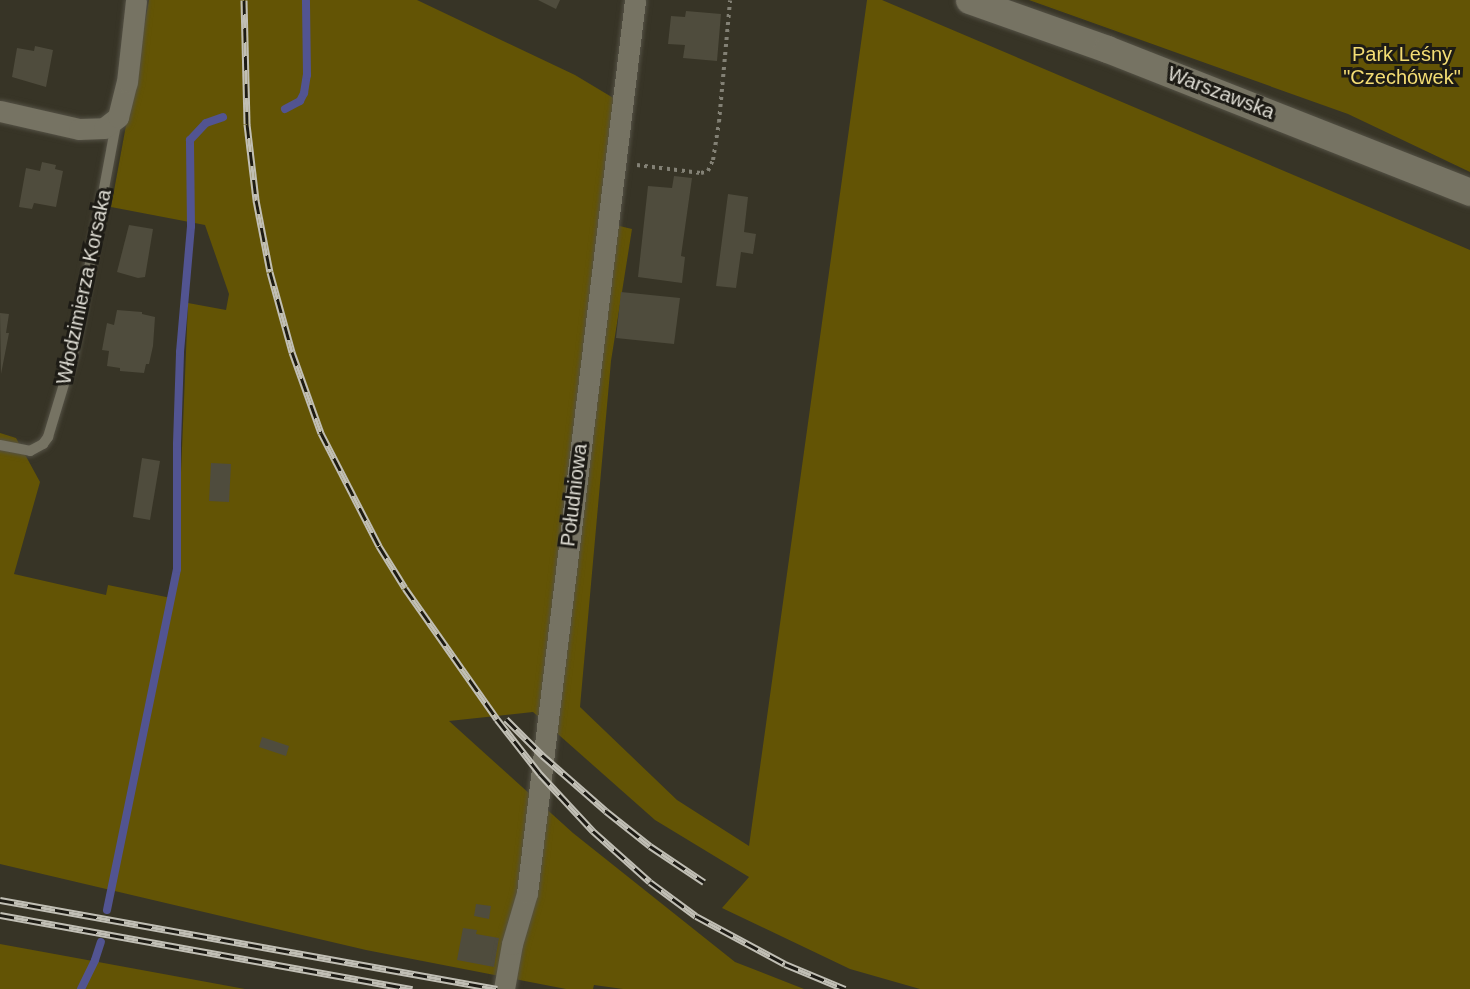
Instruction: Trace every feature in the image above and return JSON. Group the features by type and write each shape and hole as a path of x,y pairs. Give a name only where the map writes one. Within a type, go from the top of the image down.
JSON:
{"street":[{"name":"Włodzimierza Korsaka","path":"118,117 127,82 136,0"},
{"name":"Południowa","path":"504,989 512,944 527,893 635,0"},
{"name":"Warszawska","path":"969,0 1107,49 1470,192"},
{"path":"0,111 79,129 104,128 118,117"}],"lane":[{"name":"Włodzimierza Korsaka","path":"0,445 30,451 43,444 48,437 73,354 118,117"}],"path":[{"path":"617,162 701,173 708,171 713,160 719,122 730,0"}],"green space":[{"path":"149,0 417,0 575,75 615,99 599,221 632,229 611,361 580,707 677,800 749,846 867,0 882,0 1470,250 1470,989 920,989 850,969 722,908 749,877 655,820 533,712 449,721 573,833 735,962 804,989 623,989 594,985 593,989 566,989 366,950 0,864 0,433 16,438 40,482 14,574 106,595 108,585 171,598 177,569 188,303 226,310 229,294 205,225 111,207"},
{"name":"Park Leśny \"Czechówek\"","path":"1029,0 1470,0 1470,172 1348,114"},
{"path":"0,944 71,957 245,989 0,989"}],"building":[{"path":"538,0 560,0 556,9"},
{"path":"686,11 721,14 717,61 683,58 685,45 668,44 671,16 685,17"},
{"path":"35,46 53,50 46,87 12,77 17,48 34,51"},
{"path":"42,162 56,165 55,169 63,171 56,207 34,203 32,209 19,207 26,168 40,171"},
{"path":"674,176 692,178 681,256 685,257 682,283 638,277 648,186 672,188"},
{"path":"728,194 748,197 744,232 756,234 753,254 741,252 736,288 716,286"},
{"path":"129,225 153,229 145,277 138,278 117,272"},
{"path":"621,292 680,298 674,344 616,338"},
{"path":"117,310 142,312 142,314 155,317 153,346 149,364 146,364 144,373 120,371 120,368 107,366 109,351 102,350 107,323 114,325"},
{"path":"0,313 9,314 6,333 9,333 1,374"},
{"path":"142,458 160,461 150,520 133,517"},
{"path":"211,463 231,464 229,502 209,501"},
{"path":"262,737 289,746 286,756 259,747"},
{"path":"476,904 491,906 489,919 474,916"},
{"path":"463,928 477,930 476,934 499,938 494,967 457,960"}],"waterway":[{"path":"285,109 300,101 304,93 307,75 306,0"},
{"path":"107,910 177,569 177,444 180,352 191,226 190,140 206,123 223,117"},
{"path":"81,989 101,942"}],"railway":[{"path":"244,0 247,124 256,200 270,272 292,352 321,433 379,546 405,588 497,719 540,774 593,831 650,882 696,916 785,964 845,989"},
{"path":"506,719 542,755 606,811 650,846 704,882"},
{"path":"0,900 497,989"},
{"path":"0,915 412,989"}]}
